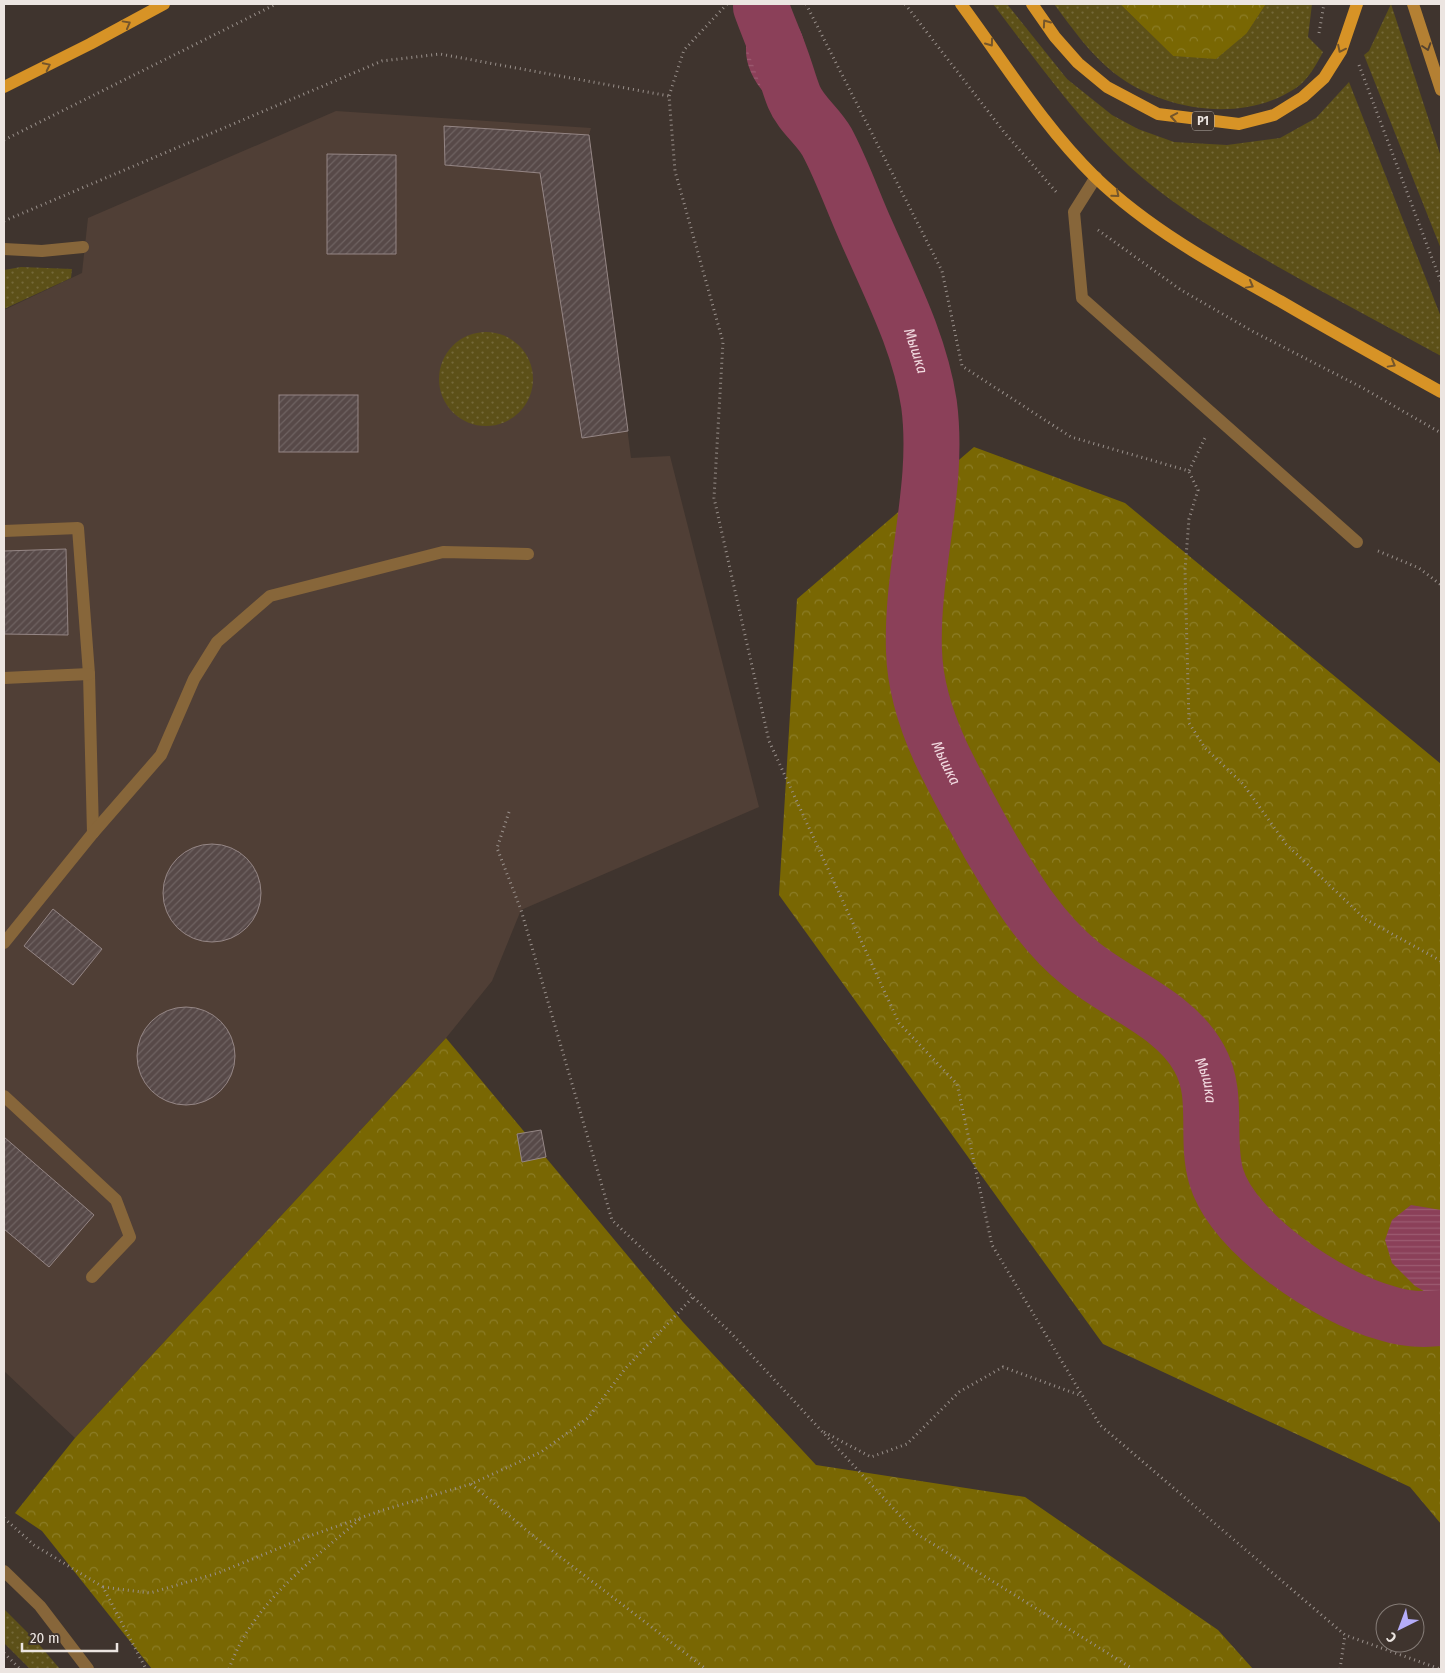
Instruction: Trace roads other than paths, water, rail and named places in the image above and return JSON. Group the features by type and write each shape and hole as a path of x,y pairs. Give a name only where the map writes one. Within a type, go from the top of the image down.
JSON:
{"main road":[{"path":"4,87 164,4"},
{"path":"961,4 1060,140 1096,177 1174,240 1219,268 1441,392"},
{"name":"Р1","path":"1032,4 1055,36 1078,63 1107,87 1158,114 1239,124 1274,115 1303,98 1324,78 1341,51 1357,4"},
{"path":"1413,4 1441,90"}],"street":[{"path":"1096,177 1074,212 1082,298 1357,542"},
{"path":"4,249 42,251 84,247"},
{"path":"4,531 78,528 89,674 93,833"},
{"path":"4,943 93,833 161,755 194,679 218,642 270,596 444,552 528,554"},
{"path":"4,678 89,674"},
{"path":"4,1096 116,1200 130,1237 92,1277"},
{"path":"4,1572 40,1606 88,1669"}],"waterway":[{"name":"Мышка","path":"761,7 794,97 827,142 843,175 903,315 925,381 929,404 931,466 914,620 915,664 919,690 930,727 958,786 1009,877 1029,908 1053,938 1081,964 1176,1029 1199,1058 1209,1087 1213,1161 1216,1176 1226,1198 1242,1220 1262,1241 1286,1261 1338,1293 1363,1305 1400,1317 1441,1318"}]}
